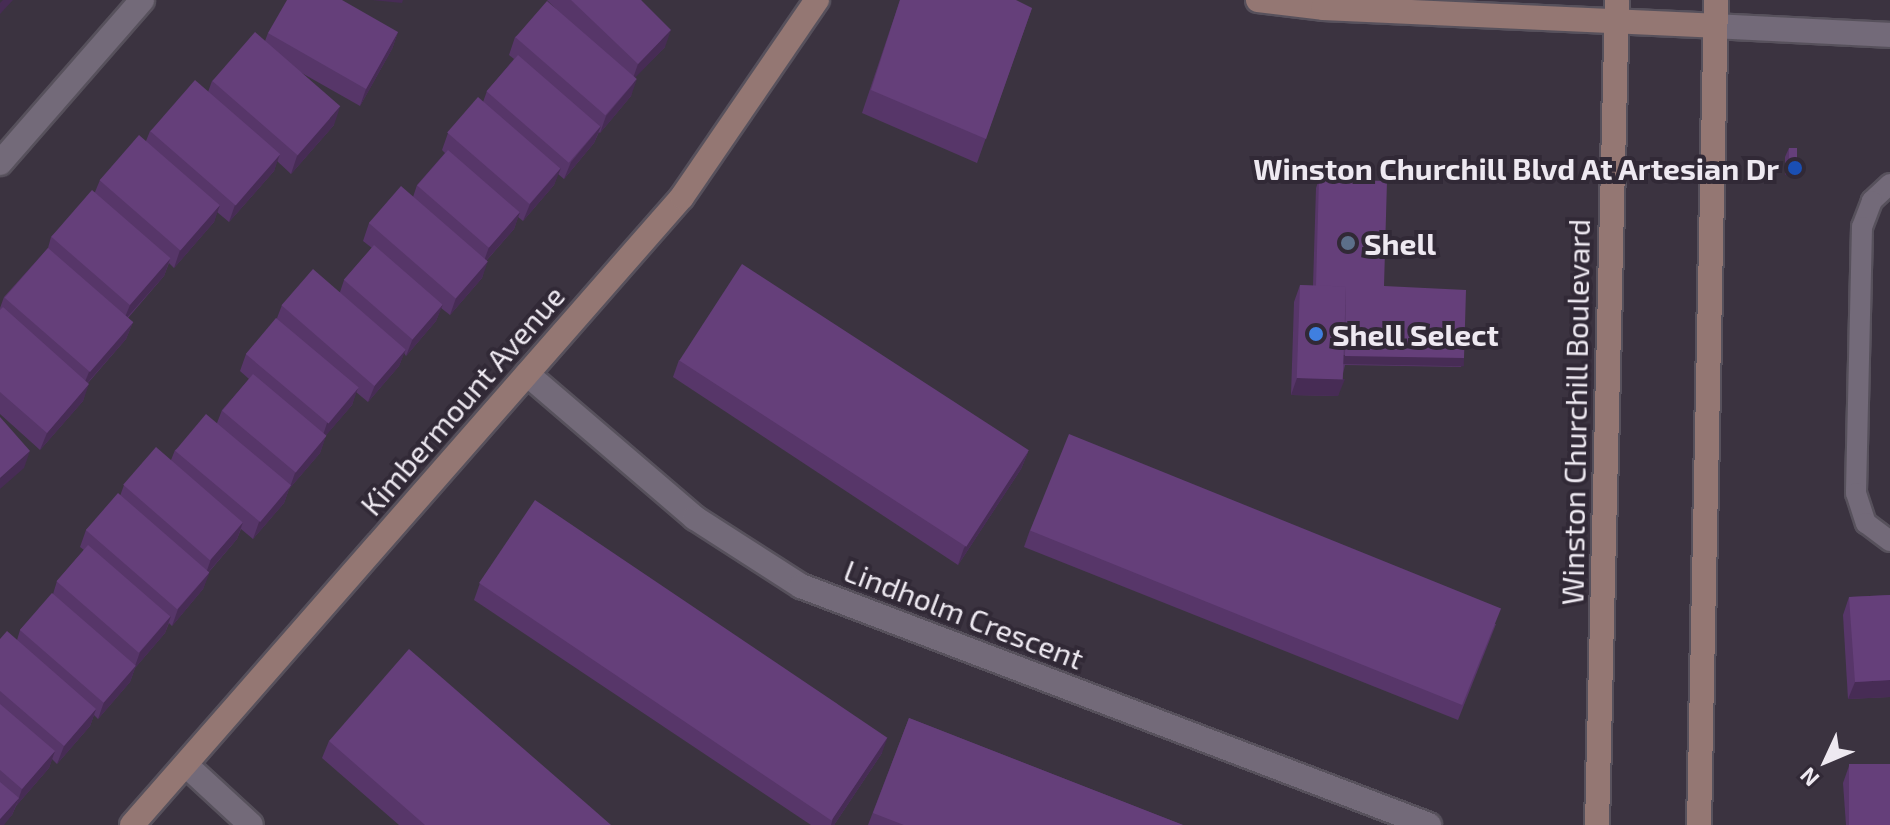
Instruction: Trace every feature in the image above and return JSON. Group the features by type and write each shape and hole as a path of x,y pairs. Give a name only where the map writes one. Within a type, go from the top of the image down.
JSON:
{"main road":[{"name":"Kimbermount Avenue","path":"132,825 682,197 817,0"},
{"path":"1258,0 1617,11 1715,26"},
{"path":"1699,825 1716,0"},
{"name":"Winston Churchill Boulevard","path":"1597,825 1617,11"}],"street":[{"path":"0,163 142,0"},
{"path":"1715,26 1890,35"},
{"name":"Lindholm Crescent","path":"527,374 695,518 801,586 1429,825"},
{"path":"186,765 251,825"}],"lane":[{"path":"1890,184 1872,201 1862,227 1856,493 1866,523 1890,541"}],"building":[{"path":"287,0 342,0 398,32 366,89 268,33"},
{"path":"571,0 641,0 671,30 638,64"},
{"path":"900,0 1016,0 1032,8 986,139 871,90"},
{"path":"547,1 637,79 605,115 516,37"},
{"path":"255,32 340,106 298,155 212,81"},
{"path":"518,55 600,127 569,163 487,91"},
{"path":"195,80 280,154 236,205 150,131"},
{"path":"478,97 560,169 529,204 447,132"},
{"path":"139,135 220,205 180,250 100,180"},
{"path":"1789,148 1797,148 1797,166 1789,166"},
{"path":"448,150 520,212 489,248 417,185"},
{"name":"Shell","path":"1319,179 1387,181 1384,286 1466,290 1464,358 1345,356 1346,287 1316,286"},
{"path":"401,186 488,261 456,298 369,223"},
{"path":"92,190 170,258 130,305 51,237"},
{"path":"374,245 443,305 412,339 344,280"},
{"path":"48,248 133,322 90,372 5,298"},
{"path":"742,264 1029,450 966,547 679,360"},
{"path":"313,269 406,350 374,386 282,305"},
{"name":"Shell Select","path":"1300,285 1346,287 1343,380 1297,378"},
{"path":"3,307 89,384 47,433 0,392 0,310"},
{"path":"276,318 359,387 329,423 246,354"},
{"path":"253,374 327,436 296,472 222,411"},
{"path":"206,414 291,485 260,522 175,451"},
{"path":"0,417 30,451 0,478"},
{"path":"1069,434 1501,609 1462,705 1030,530"},
{"path":"156,447 243,522 210,560 123,485"},
{"path":"118,493 209,572 177,609 86,530"},
{"path":"535,500 887,738 831,821 479,583"},
{"path":"88,545 170,617 139,653 57,581"},
{"path":"52,593 136,666 104,703 20,630"},
{"path":"1890,595 1890,680 1855,682 1849,597"},
{"path":"7,631 96,709 64,746 0,691 0,639"},
{"path":"409,649 611,825 425,825 329,741"},
{"path":"0,704 55,751 22,789 0,770"},
{"path":"909,718 1183,825 904,825 873,813"},
{"path":"1849,764 1890,764 1890,825 1849,825"},
{"path":"0,782 19,798 0,819"}],"place":[{"name":"Winston Churchill Blvd At Artesian Dr","path":"1795,168"},
{"name":"Shell","path":"1348,243"},
{"name":"Shell Select","path":"1316,334"}]}
